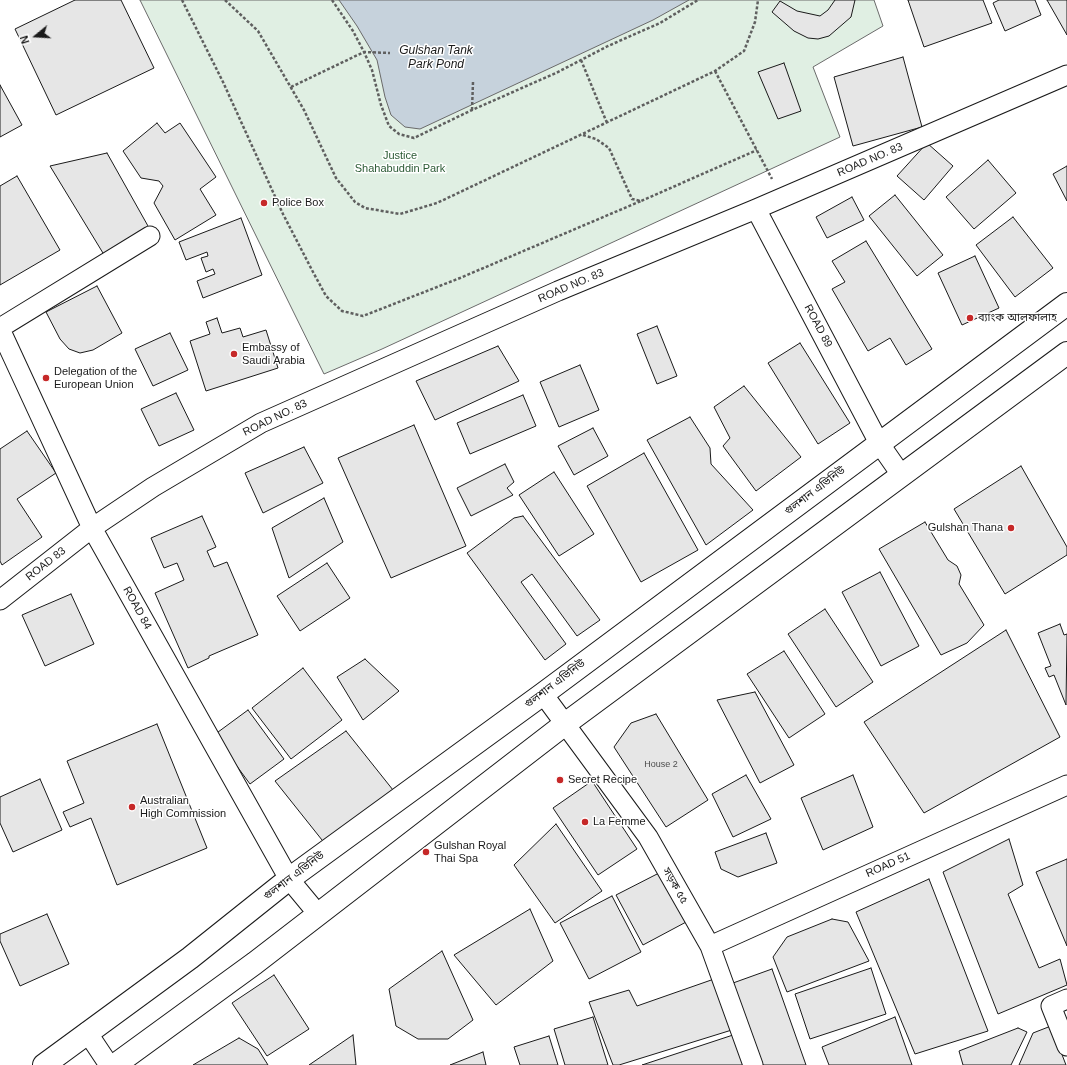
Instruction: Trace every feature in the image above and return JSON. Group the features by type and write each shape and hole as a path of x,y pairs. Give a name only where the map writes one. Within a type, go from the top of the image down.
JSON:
{"street":[{"name":"ROAD NO. 83","path":"92,528 153,487 261,422 558,290 756,209 1067,75"},
{"name":"ROAD 89","path":"756,209 879,443 902,476"},
{"path":"0,329 150,236"},
{"name":"গুলশান এভিনিউ","path":"44,1065 190,958 289,879 543,694 1067,304"},
{"name":"ROAD 84","path":"0,329 92,528 289,879 318,914"},
{"path":"115,1065 318,914 565,724 1067,353"},
{"name":"ROAD 83","path":"0,600 92,528"},
{"name":"সড়ক ৫৫","path":"543,694 648,837 710,946 753,1065"},
{"name":"ROAD 51","path":"710,946 1067,785"},
{"path":"1067,999 1051,1006 1067,1046"},
{"path":"87,1032 110,1065"}],"path":[{"path":"182,0 223,82 283,214 326,296 342,311 363,316 460,278 757,150"},
{"path":"225,0 258,31 304,110 336,178 355,202 365,208 400,214 437,203 715,71 744,51 755,22 758,0"},
{"path":"332,0 353,31 364,52 372,70 385,118 389,126 399,134 414,138 660,23 698,0"},
{"path":"291,87 364,52 390,53"},
{"path":"581,60 607,123"},
{"path":"715,71 782,198"},
{"path":"472,110 473,82"},
{"path":"583,135 596,139 609,148 632,199 641,201"}],"green space":[{"name":"Justice Shahabuddin Park","path":"140,0 874,0 883,26 813,67 840,137 382,349 324,374"}],"water":[{"name":"Gulshan Tank Park Pond","path":"339,0 689,0 653,20 420,129 405,127 391,115 385,97 377,60 357,26"}],"building":[{"path":"75,0 121,0 154,68 56,115 15,29"},
{"path":"835,0 855,0 851,17 829,36 818,39 808,38 794,31 772,12 780,1 797,11 820,16 828,10"},
{"path":"908,0 983,0 992,23 924,47"},
{"path":"999,0 1035,0 1041,15 1005,31 993,3"},
{"path":"1047,0 1067,0 1067,35"},
{"path":"903,57 922,127 853,146 834,77"},
{"path":"784,63 801,111 778,119 758,72"},
{"path":"0,85 22,125 0,137"},
{"path":"157,123 165,133 180,123 216,177 200,189 216,215 175,240 154,203 163,186 159,181 141,178 123,151"},
{"path":"927,143 953,166 924,200 897,176"},
{"path":"107,153 148,226 106,258 50,166"},
{"path":"988,160 1016,193 974,229 946,197"},
{"path":"1067,166 1067,201 1053,174"},
{"path":"17,176 60,250 0,285 0,186"},
{"path":"895,195 943,255 917,276 869,216"},
{"path":"852,197 864,220 827,238 816,217"},
{"path":"1013,217 1053,268 1015,297 976,245"},
{"path":"241,218 262,275 203,298 197,281 215,274 213,269 206,272 201,258 208,256 207,252 186,260 179,242"},
{"path":"866,241 932,349 906,365 890,338 868,351 832,289 845,282 832,261"},
{"path":"975,256 999,308 962,325 938,273"},
{"path":"97,286 122,333 93,350 80,353 69,349 60,339 46,312"},
{"name":"Embassy of Saudi Arabia","path":"217,318 222,333 240,328 243,337 266,330 278,368 206,391 190,341 210,334 206,322"},
{"path":"657,326 677,376 657,384 637,334"},
{"path":"170,333 188,370 153,386 135,349"},
{"path":"800,343 850,423 818,444 768,363"},
{"path":"498,346 519,381 435,420 416,381"},
{"path":"580,365 599,410 559,427 540,382"},
{"path":"744,386 801,457 756,491 723,446 730,438 714,407"},
{"path":"176,393 194,430 159,446 141,409"},
{"path":"523,395 536,426 470,454 457,423"},
{"path":"690,417 710,448 711,464 753,510 706,545 647,440"},
{"path":"414,425 466,546 391,578 338,458"},
{"path":"593,428 608,456 574,475 558,446"},
{"path":"27,431 56,473 17,499 42,537 2,565 0,561 0,449"},
{"path":"304,447 323,483 263,513 245,473"},
{"path":"644,453 698,550 641,582 587,486"},
{"path":"505,464 514,482 507,488 513,495 471,516 457,488"},
{"name":"Gulshan Thana","path":"1021,466 1067,547 1067,555 1005,594 954,509"},
{"path":"554,472 594,534 559,556 519,495"},
{"path":"324,498 343,542 289,578 272,528"},
{"path":"202,516 216,547 207,551 214,567 227,562 258,635 209,656 209,658 188,668 155,593 184,580 177,563 164,568 151,538"},
{"path":"523,516 600,620 577,636 532,574 521,582 566,644 545,660 467,553 514,518"},
{"path":"925,522 948,560 957,566 961,575 959,584 984,625 967,643 941,655 879,549"},
{"path":"327,563 350,598 300,631 277,596"},
{"path":"880,572 919,646 881,666 842,592"},
{"path":"71,594 94,644 45,666 22,615"},
{"path":"825,609 873,682 836,707 788,634"},
{"path":"1060,624 1064,635 1067,634 1066,705 1054,675 1049,677 1045,668 1051,666 1038,633"},
{"path":"1006,630 1060,737 924,813 864,722"},
{"path":"784,651 825,714 789,738 747,674"},
{"path":"365,659 399,691 363,720 337,677"},
{"path":"303,668 342,720 291,759 252,708"},
{"path":"755,692 794,765 760,783 717,700"},
{"path":"248,710 284,759 250,784 214,735"},
{"path":"656,714 708,800 666,827 614,747 631,723"},
{"name":"Australian High Commission","path":"157,724 207,848 117,885 91,818 70,827 63,812 84,803 67,761"},
{"path":"346,731 397,795 326,845 275,781"},
{"path":"746,775 771,819 733,837 712,794"},
{"path":"853,775 873,827 823,850 801,798"},
{"path":"40,779 62,830 13,852 0,823 0,797"},
{"path":"592,781 637,849 598,875 553,808"},
{"path":"556,824 602,891 555,923 514,865"},
{"path":"766,833 777,863 738,877 721,869 715,852"},
{"path":"1009,839 1023,885 1008,894 1039,968 1060,959 1067,985 998,1014 943,872"},
{"path":"1067,859 1067,946 1036,872"},
{"path":"661,872 688,921 643,945 616,895"},
{"path":"929,879 988,1031 915,1054 856,912"},
{"path":"612,896 641,952 589,979 560,923"},
{"path":"530,909 553,961 496,1005 454,955"},
{"path":"47,914 69,964 20,986 0,941 0,934"},
{"path":"832,919 848,922 869,961 787,992 773,957 787,937"},
{"path":"442,951 473,1020 448,1039 418,1039 396,1026 389,989"},
{"path":"871,968 886,1014 810,1039 795,994"},
{"path":"772,969 806,1065 763,1065 733,983"},
{"path":"274,975 309,1029 267,1056 232,1003"},
{"path":"717,978 735,1029 619,1065 613,1065 589,1002 629,990 637,1006"},
{"path":"593,1017 608,1065 565,1065 554,1029"},
{"path":"895,1017 912,1065 829,1065 822,1047"},
{"path":"1051,1026 1066,1065 1019,1065 1033,1033"},
{"path":"1018,1028 1027,1032 1011,1065 963,1065 959,1051"},
{"path":"353,1035 356,1065 309,1065"},
{"path":"733,1035 744,1065 642,1065"},
{"path":"549,1036 558,1065 520,1065 514,1047"},
{"path":"239,1038 258,1049 268,1065 193,1065"},
{"path":"483,1052 486,1065 450,1065"}],"place":[{"name":"Police Box","path":"264,203"},
{"name":"ব্যাংক আলফালাহ","path":"970,318"},
{"name":"Embassy of Saudi Arabia","path":"234,354"},
{"name":"Delegation of the European Union","path":"46,378"},
{"name":"Gulshan Thana","path":"1011,528"},
{"name":"Secret Recipe","path":"560,780"},
{"name":"Australian High Commission","path":"132,807"},
{"name":"La Femme","path":"585,822"},
{"name":"Gulshan Royal Thai Spa","path":"426,852"}]}
